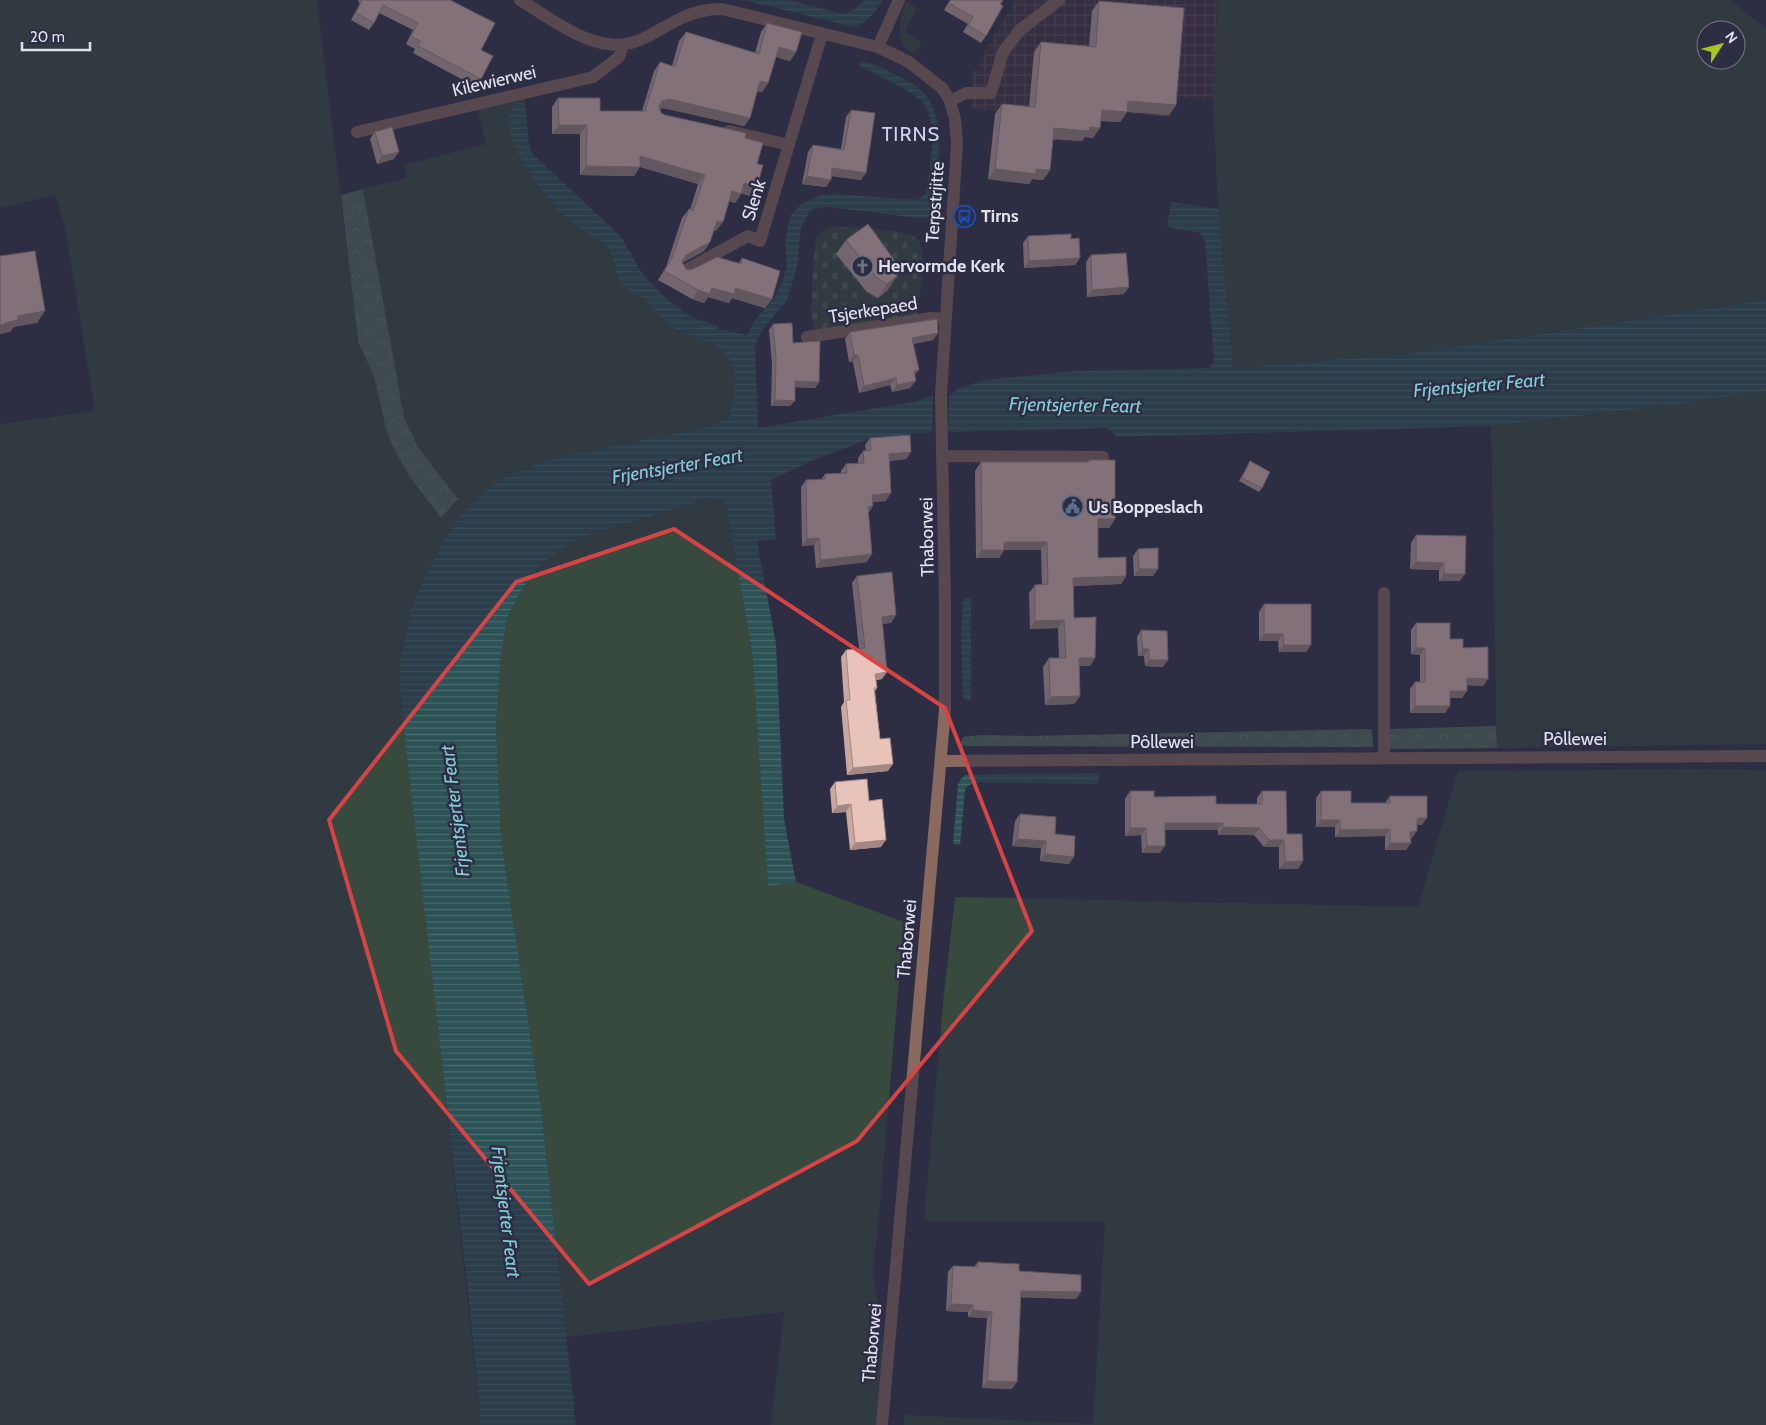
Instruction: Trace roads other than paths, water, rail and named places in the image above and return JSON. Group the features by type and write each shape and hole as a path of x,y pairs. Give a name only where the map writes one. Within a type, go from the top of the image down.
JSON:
{"street":[{"path":"520,0 587,39 607,45 623,45"},
{"path":"878,47 899,0"},
{"path":"950,101 966,93 991,93 1003,52 1020,30 1059,0"},
{"name":"Terpstrjitte","path":"623,45 639,41 668,25 723,4 822,34 878,47 909,62 943,89 950,101 955,119 957,142 944,319 941,395"},
{"name":"Slenk","path":"684,272 748,236 760,241 822,34"},
{"name":"Kilewierwei","path":"358,132 458,107 593,77 619,58 623,45"},
{"path":"716,128 789,145"},
{"name":"Tsjerkepaed","path":"807,337 930,318 944,319"},
{"name":"Thaborwei","path":"882,1425 944,710 945,604 941,395"},
{"path":"942,456 1103,457"},
{"path":"1384,593 1384,758"},
{"name":"Pôllewei","path":"941,760 1766,756"}],"water":[{"path":"744,0 789,0 839,13 847,13 859,6 864,0 883,0 871,16 854,27"},
{"name":"Frjentsjerter Feart","path":"861,61 885,69 914,85 925,94 933,106 939,136 939,153 931,215 928,218 918,218 828,207 813,209 807,216 801,228 797,267 787,300 757,339 755,348 758,428 913,402 932,396 950,396 957,389 984,380 1076,371 1209,368 1214,361 1205,241 1200,233 1167,227 1171,202 1218,209 1233,368 1408,354 1766,300 1766,391 1672,405 1491,426 1117,437 1107,428 918,433 869,439 811,461 771,480 776,539 757,541 776,644 784,819 796,882 768,886 752,651 726,503 712,498 581,537 557,552 540,566 521,591 507,618 501,656 496,723 501,839 541,1108 576,1425 481,1425 470,1311 403,719 399,668 411,610 422,582 439,549 459,517 482,493 499,481 531,466 568,455 712,426 730,416 735,386 732,363 722,351 708,342 676,330 642,298 624,286 619,280 607,248 573,224 554,205 522,160 509,131 508,120 511,111 517,103 525,103 529,144 533,154 621,237 642,273 662,295 691,317 718,326 718,329 747,335 755,320 773,300 782,283 787,264 785,244 788,225 791,215 801,204 821,195 837,194 917,200 925,194 932,146 932,133 927,110 922,102 908,91 859,65"},
{"path":"971,598 971,700 968,701 963,699 961,641 963,600"},
{"path":"1096,773 1099,775 1098,784 973,783 965,790 960,845 953,844 958,784 965,775"}],"place":[{"name":"Tirns","path":"965,216"},
{"name":"Hervormde Kerk","path":"862,266"},
{"name":"Us Boppeslach","path":"1072,507"}],"district":[{"name":"TIRNS","path":"911,134"}]}
